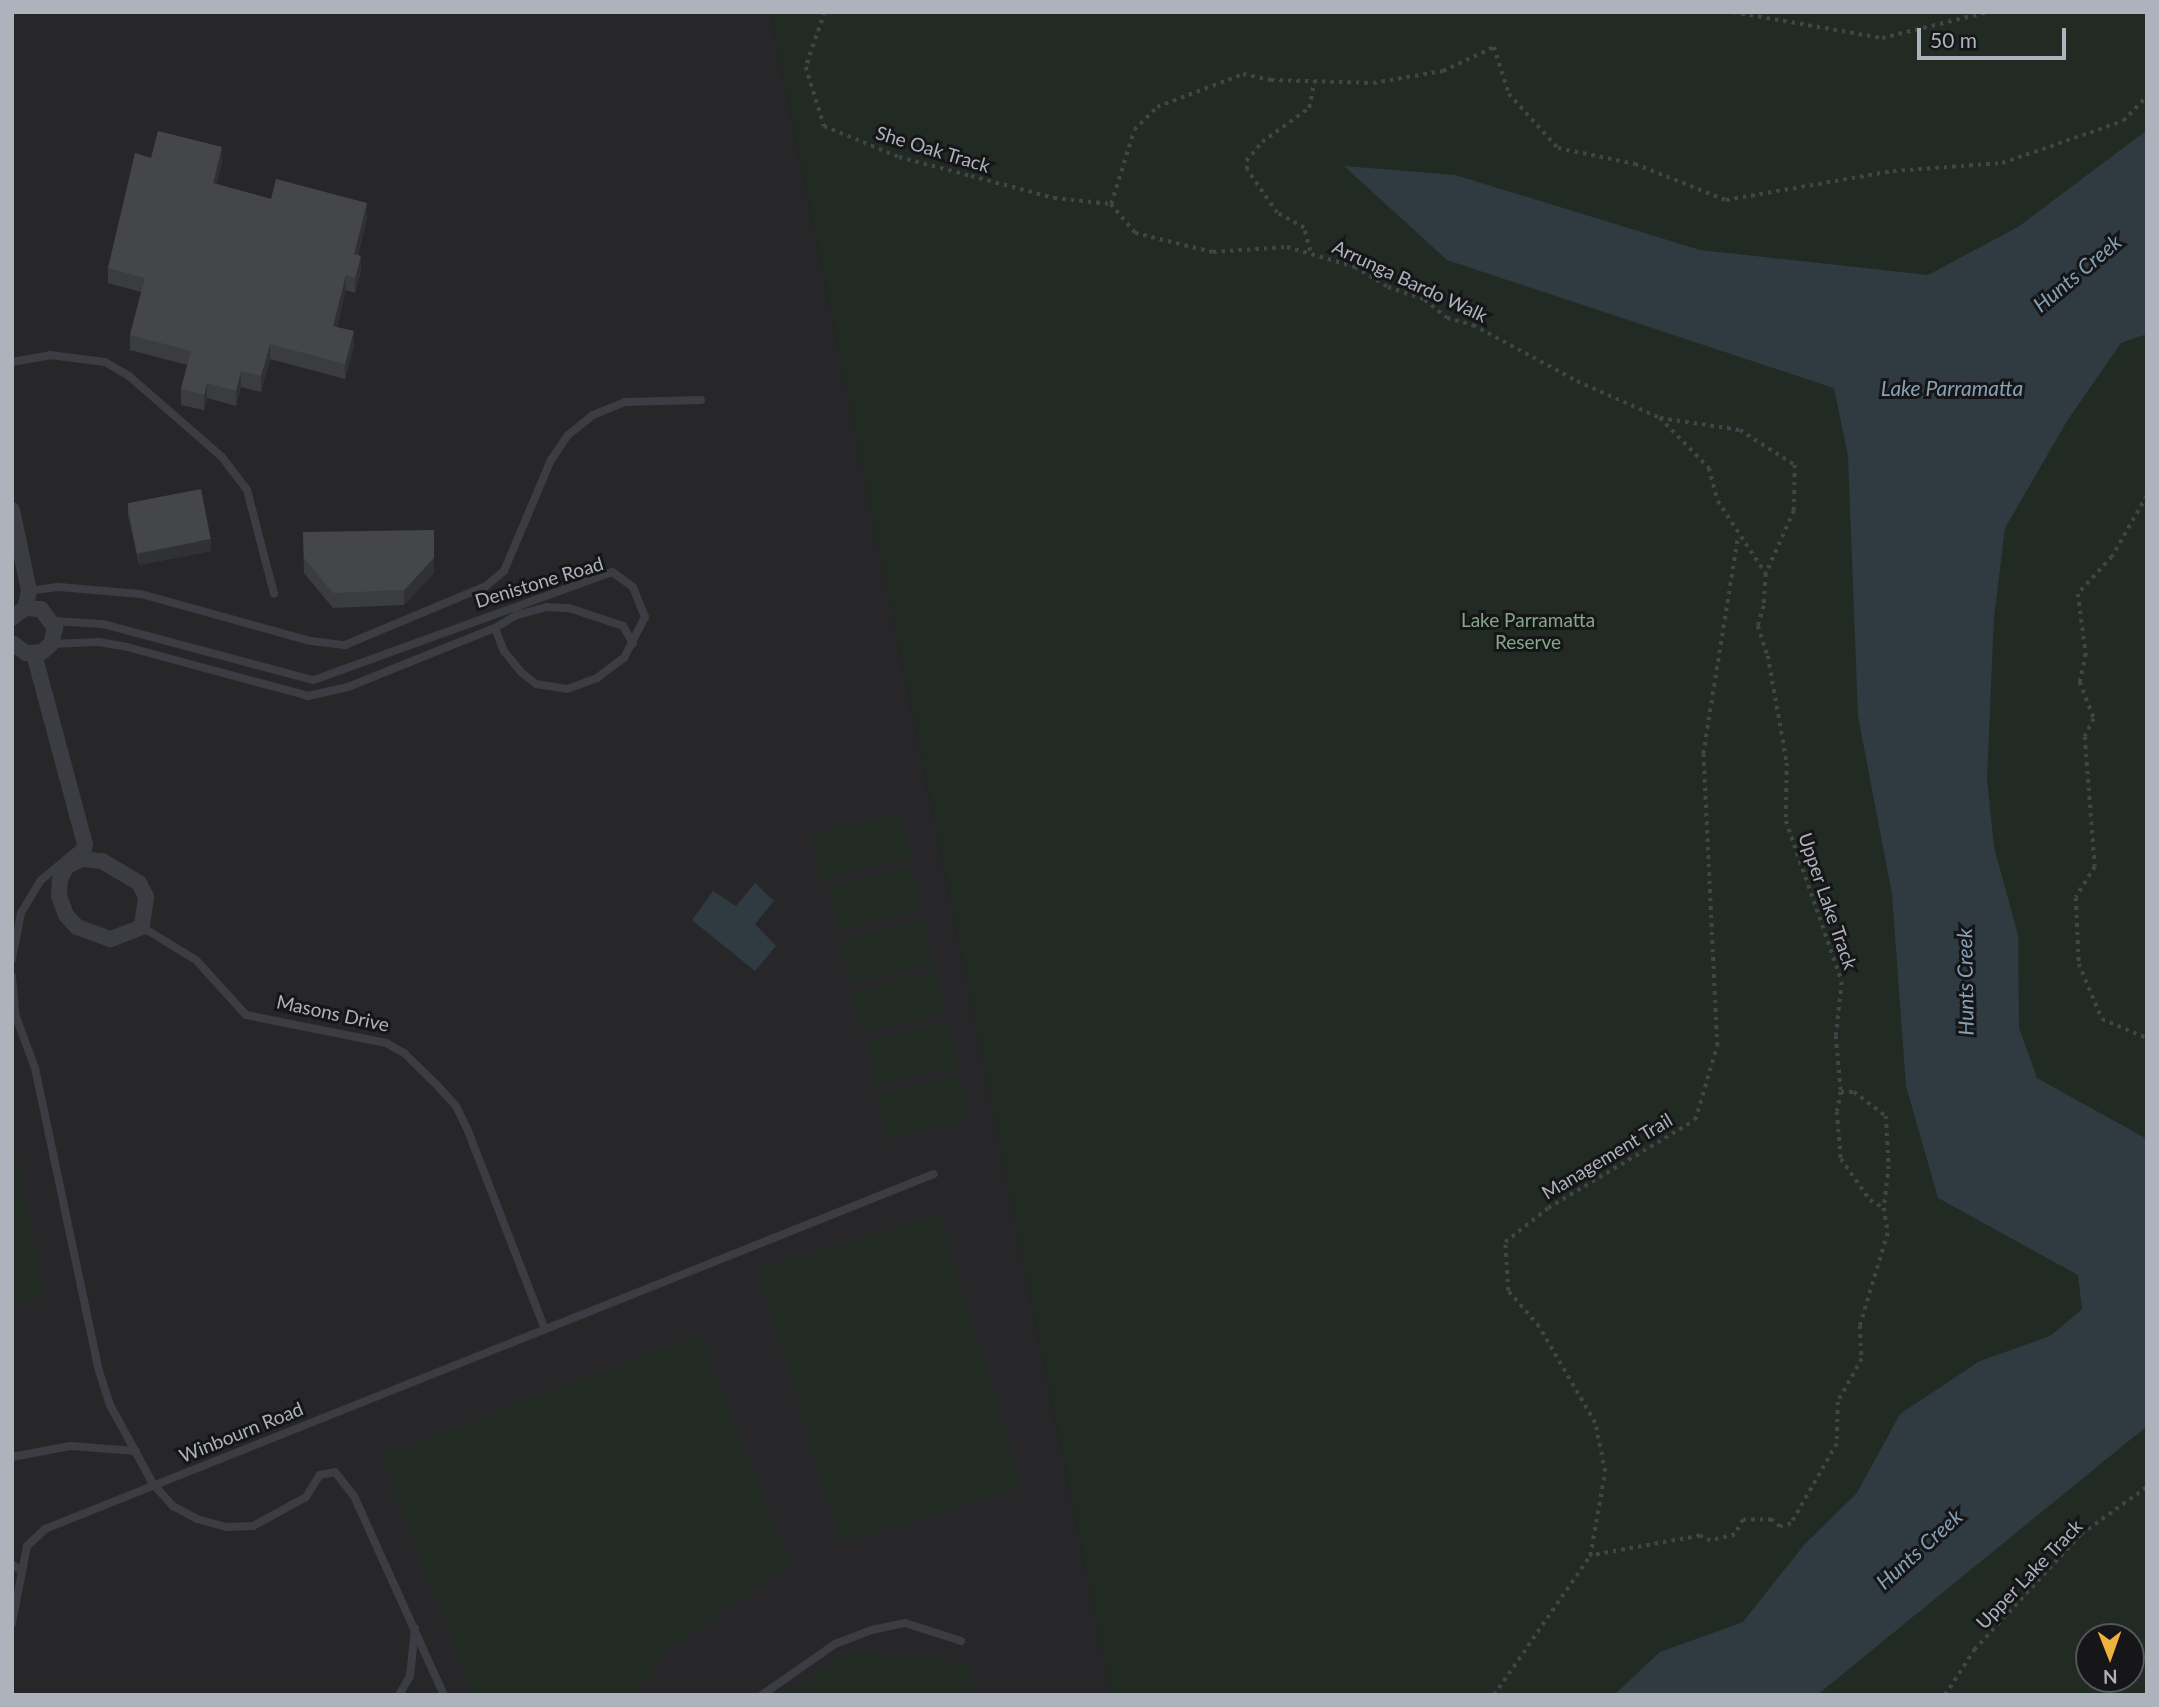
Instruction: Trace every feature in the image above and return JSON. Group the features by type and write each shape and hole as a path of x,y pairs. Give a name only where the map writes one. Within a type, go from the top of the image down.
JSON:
{"street":[{"path":"12,510 29,591 19,613"},
{"path":"19,613 41,610 53,621 51,644 34,654"},
{"path":"12,643 34,654 83,851 139,883 146,897 142,927 110,939 77,927 66,915 59,896 60,878 67,866 83,851"}],"lane":[{"path":"12,362 50,355 105,362 129,376 222,457 247,490 274,594"},
{"path":"29,591 59,587 141,594 311,641 345,645 486,586 504,571 551,460 567,436 593,415 625,402 701,400"},
{"name":"Denistone Road","path":"51,644 99,642 127,647 308,696 348,687 495,628 504,651 521,672 536,684 567,689 597,678 624,657 645,617 643,605 633,587 612,572 313,680 103,624 53,621"},
{"path":"495,628 527,613 569,608 623,626 633,643"},
{"path":"12,958 21,913 40,881 83,851"},
{"name":"Masons Drive","path":"142,927 196,960 246,1015 386,1043 404,1053 438,1085 456,1106 468,1131 544,1327"},
{"path":"12,976 15,1014 35,1068 99,1371 110,1405 153,1485 173,1506 197,1519 226,1527 253,1526 306,1497 320,1475 335,1472 354,1496 415,1625 444,1695"},
{"name":"Winbourn Road","path":"12,1623 27,1546 45,1529 544,1327 934,1174"},
{"path":"12,1457 70,1446 136,1451"},
{"path":"12,1564 22,1572"},
{"path":"762,1695 835,1644 872,1630 905,1623 961,1642"},
{"path":"399,1695 410,1676 415,1625"}],"path":[{"name":"She Oak Track","path":"825,12 806,67 824,126 899,157 1054,198 1111,204"},
{"path":"1733,12 1882,38 1988,12"},
{"path":"1111,204 1134,130 1157,107 1243,74 1314,82 1373,83 1443,71 1494,47 1509,94 1558,148 1635,164 1726,201 1893,172 2002,163 2123,121 2147,96"},
{"path":"1310,251 1304,228 1277,213 1247,170 1246,161 1262,142 1309,107 1314,82"},
{"name":"Arrunga Bardo Walk","path":"1111,204 1135,233 1213,253 1287,247 1310,251 1424,300 1447,318 1473,325 1577,381 1660,418 1709,468 1718,501 1739,534"},
{"path":"1660,418 1740,430 1795,465 1794,511 1766,574"},
{"path":"2147,496 2112,557 2078,594 2086,654 2080,682 2094,719 2085,737 2095,866 2076,898 2078,964 2102,1019 2147,1038"},
{"path":"1739,534 1766,574"},
{"name":"Management Trail","path":"1494,1695 1590,1556 1605,1472 1595,1423 1539,1327 1508,1291 1505,1242 1548,1208 1695,1120 1717,1045 1703,754 1739,534"},
{"name":"Upper Lake Track","path":"1766,574 1765,606 1758,625 1768,656 1787,763 1786,821 1842,982 1836,1036 1842,1092 1837,1112 1841,1158 1870,1200 1884,1208"},
{"path":"1590,1556 1700,1536 1710,1541 1723,1538 1735,1535 1743,1520 1772,1520 1780,1527 1791,1524 1837,1444 1838,1402 1862,1359 1860,1326 1888,1233 1884,1208 1889,1166 1886,1116 1854,1092 1842,1092"},
{"name":"Upper Lake Track","path":"1945,1695 1975,1650 2081,1534 2147,1487"}],"shaded area":[{"path":"12,12 770,12 1111,1695 12,1695"}],"green space":[{"name":"Lake Parramatta Reserve","path":"770,12 2147,12 2147,1695 1111,1695"},
{"path":"900,814 910,858 821,878 811,834"},
{"path":"911,866 922,909 838,929 828,887"},
{"path":"922,919 933,963 849,983 839,940"},
{"path":"935,970 946,1014 862,1034 852,991"},
{"path":"948,1023 958,1067 875,1086 865,1042"},
{"path":"958,1075 969,1119 886,1139 876,1096"},
{"path":"12,1135 45,1296 12,1303"},
{"path":"939,1214 1023,1488 841,1543 757,1270"},
{"path":"700,1334 790,1565 670,1648 634,1695 473,1695 381,1456"},
{"path":"853,1651 969,1663 975,1695 783,1695"}],"water":[{"name":"Lake Parramatta","path":"2147,130 2147,334 2121,343 2067,421 2005,528 1994,617 1987,779 1994,847 2018,935 2019,1028 2037,1078 2147,1139 2147,1426 1817,1695 1614,1695 1660,1652 1743,1622 1804,1545 1857,1493 1900,1414 1980,1361 2050,1336 2082,1309 2078,1275 1938,1198 1906,1086 1892,894 1858,716 1848,456 1834,388 1447,260 1344,166 1455,175 1700,250 1928,275 2018,227"},
{"path":"755,883 774,901 755,924 776,946 755,971 692,920 713,891 736,906"}],"building":[{"path":"158,131 222,147 213,183 271,199 276,179 367,203 354,254 361,256 355,278 346,275 333,326 354,331 345,364 270,344 261,376 241,371 236,391 207,383 204,395 181,389 191,351 130,335 145,278 108,268 135,153 151,158"},
{"path":"201,489 211,539 137,553 127,503"},
{"path":"434,530 434,558 404,590 333,593 304,558 303,532"}],"water label":[{"name":"Hunts Creek","path":"2077,273"},
{"name":"Hunts Creek","path":"1965,982"},
{"name":"Hunts Creek","path":"1919,1549"}]}
